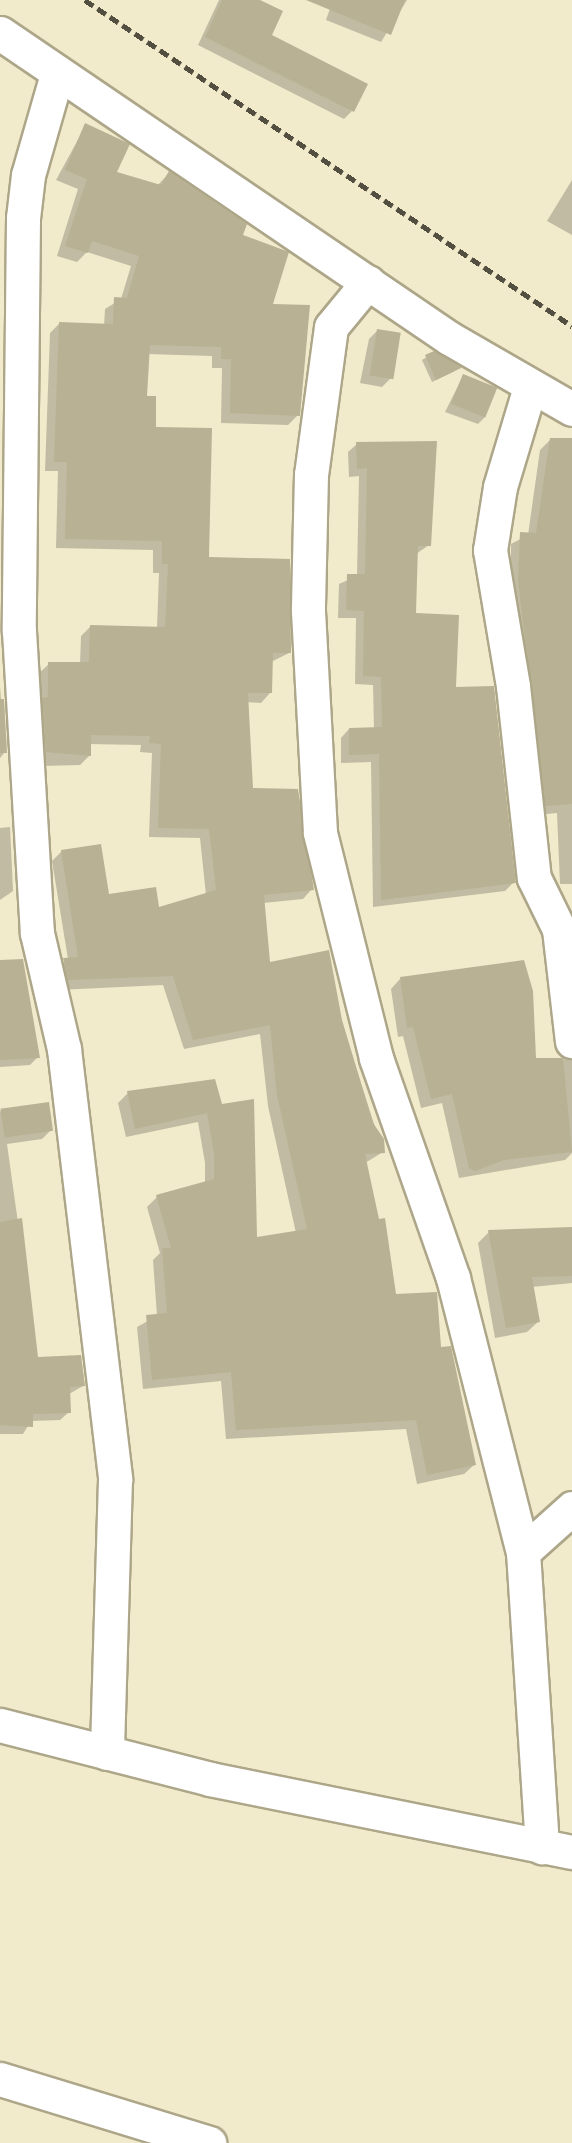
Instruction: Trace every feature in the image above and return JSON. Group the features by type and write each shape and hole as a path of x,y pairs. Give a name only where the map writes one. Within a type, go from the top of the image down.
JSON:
{"street":[{"path":"0,33 368,282 530,387 572,409"},
{"path":"57,74 28,175 10,266 26,353 19,631 24,802 37,933 64,1049 115,1479 107,1753"},
{"path":"0,1724 107,1753 557,1849 523,1552 453,1278 376,1058 320,833 308,611 311,474 331,327 368,282"},
{"path":"530,387 500,487 491,551 513,686 534,878 559,929 572,1041"},
{"path":"523,1552 572,1508"},
{"path":"0,2079 209,2143"}],"building":[{"path":"222,0 260,0 283,11 272,35 368,84 354,112 205,37"},
{"path":"306,0 405,0 391,35"},
{"path":"85,123 130,144 117,172 161,185 169,171 247,224 243,235 289,252 273,304 310,305 300,416 230,413 231,359 221,359 221,347 150,345 147,396 156,396 156,427 212,428 209,557 290,559 291,653 273,653 272,693 248,693 253,788 298,789 314,890 264,895 270,962 329,950 342,1020 373,1123 384,1139 385,1153 365,1154 379,1219 385,1218 396,1294 437,1292 441,1347 451,1346 476,1465 427,1475 416,1420 236,1430 231,1372 152,1380 146,1315 167,1313 162,1248 171,1248 156,1195 214,1179 214,1153 207,1113 135,1129 127,1091 215,1079 222,1104 254,1099 257,1237 307,1229 277,1095 270,1025 193,1040 173,976 68,980 63,958 78,957 61,850 101,844 109,894 156,887 159,907 216,890 209,829 158,828 161,744 149,743 150,736 91,735 91,756 46,752 42,698 48,697 48,662 89,662 90,625 165,627 168,564 162,564 162,541 65,539 67,462 54,462 59,322 113,324 114,297 127,298 139,256 92,241 88,253 65,246 87,179 65,170"},
{"path":"377,329 401,333 393,379 370,375"},
{"path":"434,351 461,368 436,380 425,355"},
{"path":"463,374 497,388 485,418 451,404"},
{"path":"550,438 572,438 572,804 545,806 518,581 520,532 536,533"},
{"path":"437,441 431,546 418,546 416,613 459,615 456,687 494,686 516,883 381,900 379,754 349,755 349,728 382,727 381,677 363,676 364,611 346,610 347,574 365,574 367,468 357,469 356,442"},
{"path":"0,699 4,699 7,753 0,753"},
{"path":"23,959 40,1058 0,1060 0,960"},
{"path":"524,960 533,991 536,1058 563,1058 572,1152 504,1160 475,1171 469,1168 452,1094 431,1099 413,1027 407,1028 400,977"},
{"path":"49,1102 53,1131 5,1138 0,1109"},
{"path":"22,1218 38,1357 81,1355 85,1386 70,1387 71,1413 33,1414 33,1427 0,1425 0,1222"},
{"path":"572,1227 572,1276 532,1277 540,1322 506,1328 488,1230"}],"railway":[{"path":"85,0 572,326"}]}
